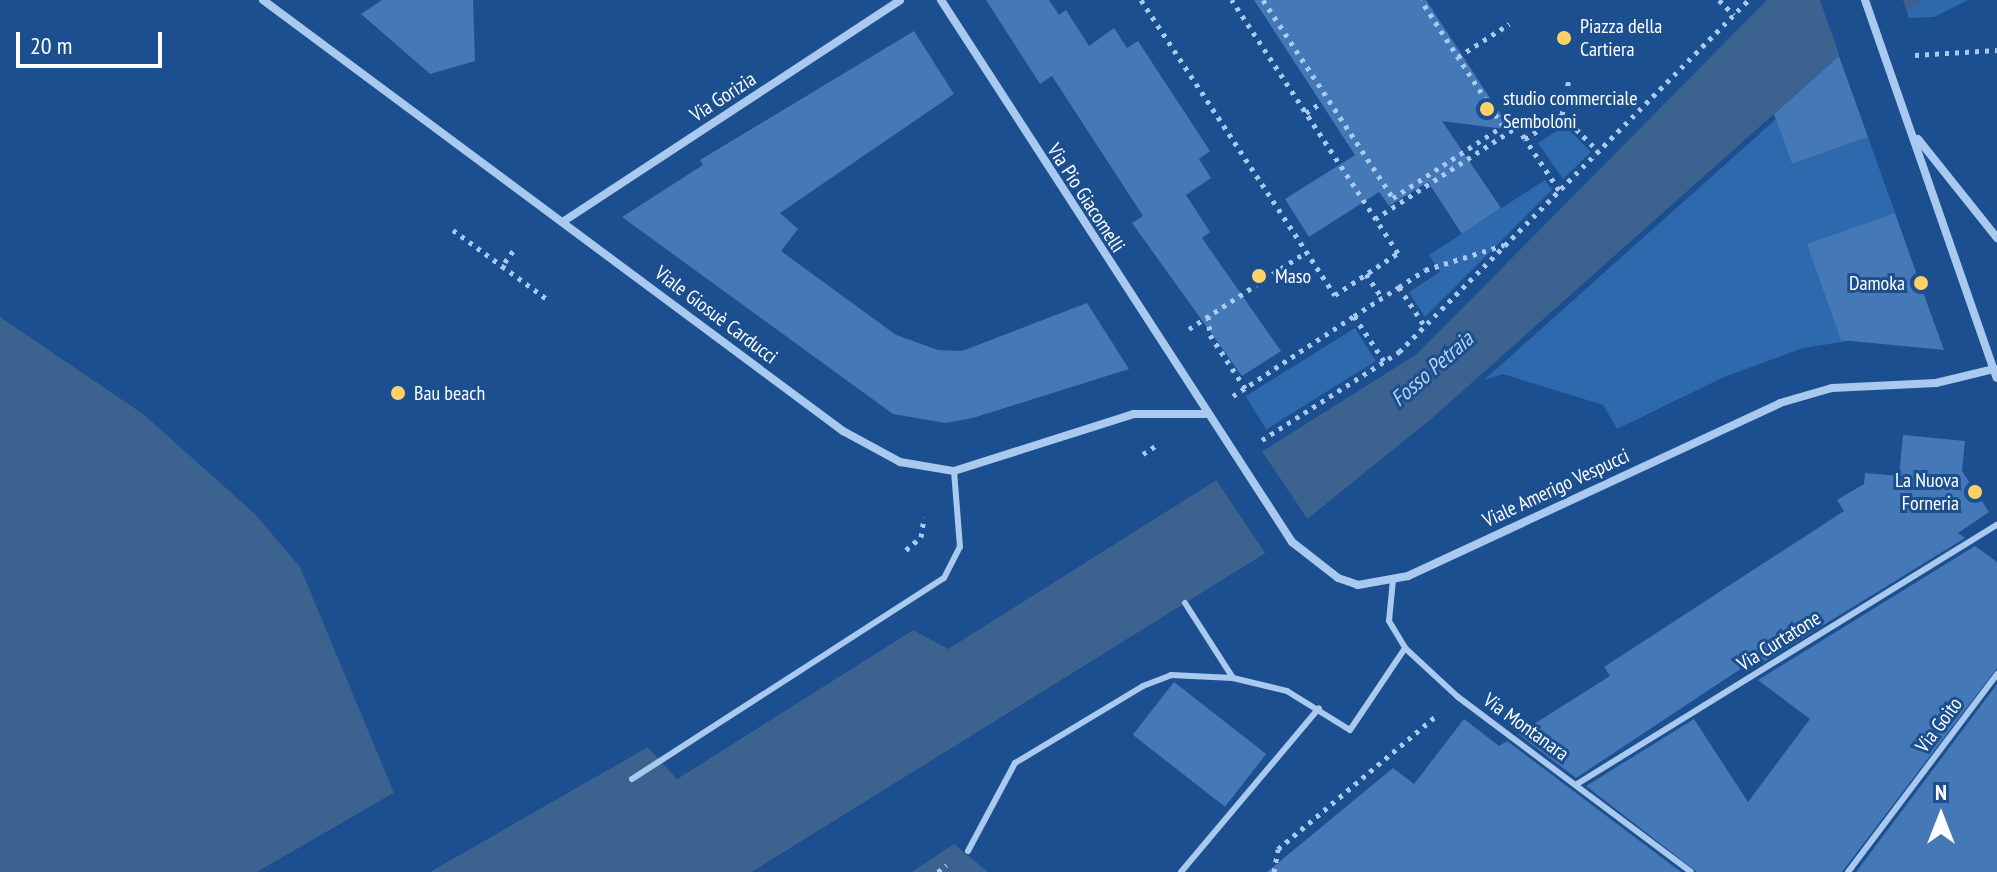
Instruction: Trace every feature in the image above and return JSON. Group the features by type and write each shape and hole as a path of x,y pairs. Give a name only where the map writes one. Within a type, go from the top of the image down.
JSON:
{"street":[{"name":"Viale Giosuè Carducci","path":"263,0 843,431 900,462 954,471 1134,414 1205,414"},
{"name":"Via Gorizia","path":"564,221 900,0"},
{"name":"Via Pio Giacomelli","path":"941,0 1205,414"},
{"path":"1865,0 1996,370"},
{"path":"1915,135 1997,238"},
{"name":"Viale Amerigo Vespucci","path":"1205,414 1292,542 1338,578 1358,585 1393,580 1780,403 1832,388 1936,383 1996,370"}],"lane":[{"path":"632,779 944,578 960,547 954,471"},
{"name":"Via Curtatone","path":"1577,784 1997,525"},
{"name":"Via Montanara","path":"1393,580 1389,621 1405,648 1458,697 1691,872"},
{"path":"1185,603 1233,678"},
{"path":"968,851 1015,763 1171,675 1233,678 1319,708 1350,730 1405,648"},
{"name":"Via Goito","path":"1848,872 1997,674"},
{"path":"1181,872 1319,708"}],"path":[{"path":"1141,0 1335,295 1398,253 1232,0"},
{"path":"1263,0 1397,204"},
{"path":"1421,0 1503,126 1512,130"},
{"path":"1719,0 1734,15"},
{"path":"1255,429 1262,441 1384,361 1505,245 1749,0"},
{"path":"1458,57 1509,24"},
{"path":"1885,52 1937,57 1997,50"},
{"path":"1525,139 1562,115 1569,80"},
{"path":"1306,113 1321,103"},
{"path":"1562,115 1598,151"},
{"path":"1393,198 1503,126"},
{"path":"1375,219 1518,126 1559,190"},
{"path":"453,230 547,299"},
{"path":"1205,414 1425,270 1505,245"},
{"path":"502,266 513,251"},
{"path":"1188,328 1306,252"},
{"path":"1366,274 1382,298"},
{"path":"1399,287 1424,325"},
{"path":"1208,316 1210,335 1245,388"},
{"path":"1354,316 1384,361"},
{"path":"1233,396 1240,407"},
{"path":"906,550 921,537 924,517"},
{"path":"1274,872 1278,849 1458,697"}],"shaded area":[{"path":"1903,0 1968,0 1934,17 1909,18"},
{"path":"1776,119 1792,164 1868,137 1895,213 1820,240 1849,341 1803,348 1724,377 1617,429 1603,405 1503,374 1484,380"},
{"path":"1565,126 1591,152 1563,179 1538,143"},
{"path":"1545,180 1552,190 1425,317 1409,292 1440,272 1429,255"},
{"path":"1355,328 1376,361 1266,429 1246,396"}],"water":[{"name":"Fosso Petraia","path":"1767,0 1925,0 1839,56 1431,419 1264,554 752,872 430,872 648,747 677,779 913,630 948,649 1417,354"},
{"path":"0,317 143,414 255,514 300,567 394,793 257,872 0,872"},
{"path":"954,844 988,872 912,872"}],"pier":[{"path":"1820,0 1903,0 1908,15 1841,60"},
{"path":"1261,450 1310,523 1265,553 1216,480"},
{"path":"906,629 913,630 677,779 648,747 426,872 646,743 677,774"},
{"path":"916,770 918,773 752,872"},
{"path":"398,791 265,872 257,872 394,793"}],"building":[{"path":"382,0 473,0 475,61 430,74 361,14"},
{"path":"986,0 1049,0 1059,15 1066,10 1089,46 1114,28 1127,48 1138,41 1210,151 1199,159 1211,178 1186,195 1210,232 1202,238 1281,351 1242,376 1132,223 1143,216 1052,76 1040,84"},
{"path":"1254,0 1426,0 1511,130 1442,121 1501,208 1462,234 1428,182 1389,206 1379,192 1309,237 1285,199 1355,155"},
{"path":"914,31 954,94 780,213 798,229 781,251 896,335 938,350 962,351 1087,303 1129,369 973,418 945,423 893,414 622,217 703,165 700,160"},
{"path":"1839,56 1868,137 1792,164 1774,114"},
{"path":"1895,213 1944,350 1841,340 1807,244"},
{"path":"1903,435 1965,441 1962,471 1989,512 1958,533 1965,538 1747,672 1742,668 1576,778 1518,734 1610,676 1604,667 1844,511 1837,500 1864,484 1865,473 1899,476"},
{"path":"1975,546 1997,562 1997,668 1842,872 1697,872 1586,786 1694,719 1748,802 1810,719 1758,680"},
{"path":"1174,682 1266,754 1225,807 1133,735"},
{"path":"1997,684 1997,872 1856,872"},
{"path":"1464,719 1499,746 1507,741 1681,872 1267,872 1393,768 1414,784"}],"place":[{"name":"Piazza della Cartiera","path":"1564,38"},
{"name":"studio commerciale Semboloni","path":"1487,109"},
{"name":"Maso","path":"1259,276"},
{"name":"Damoka","path":"1921,283"},
{"name":"Bau beach","path":"398,393"},
{"name":"La Nuova Forneria","path":"1975,492"}]}
